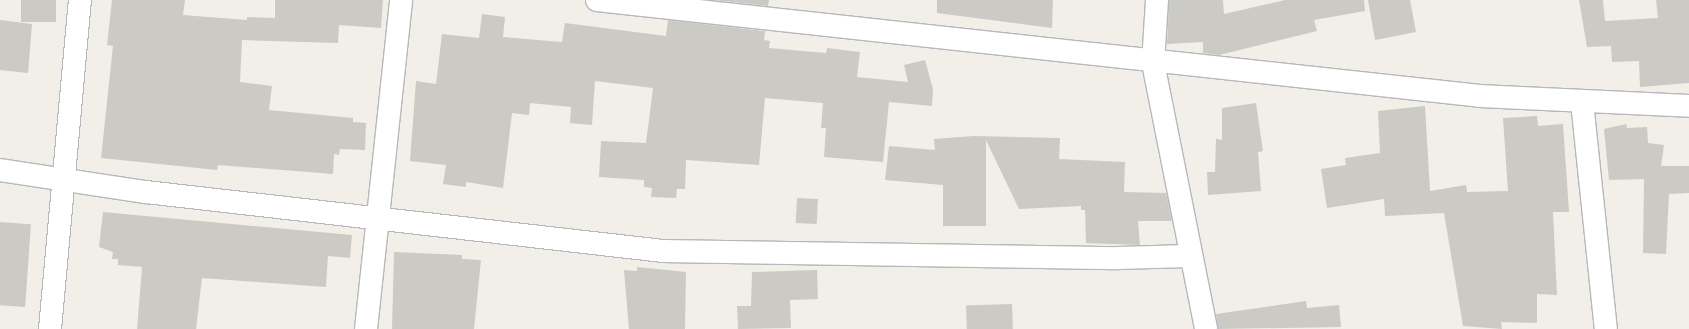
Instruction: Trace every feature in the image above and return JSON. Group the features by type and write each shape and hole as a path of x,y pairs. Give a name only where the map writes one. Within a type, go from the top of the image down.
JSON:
{"street":[{"path":"50,329 80,0"},
{"path":"366,329 379,219 401,0"},
{"path":"597,0 696,13 887,30 1154,63 1480,96 1689,106"},
{"path":"1157,0 1154,63 1190,256 1206,329"},
{"path":"1582,102 1606,329"},
{"path":"0,170 64,180 379,219 663,251 1118,258 1190,256"}],"building":[{"path":"21,0 56,0 56,22 21,22"},
{"path":"112,0 185,0 183,15 247,20 247,17 275,18 275,0 383,0 381,28 339,25 338,43 242,40 240,82 272,86 269,110 353,118 353,122 366,123 365,150 340,149 339,155 334,154 333,174 218,165 217,170 101,158 113,46 107,45"},
{"path":"713,0 769,0 768,6"},
{"path":"937,0 1053,0 1052,28 937,13"},
{"path":"1169,0 1223,0 1224,14 1285,0 1364,0 1365,11 1314,20 1317,31 1219,55 1203,53 1203,42 1167,44"},
{"path":"1368,0 1410,0 1416,32 1375,40"},
{"path":"1579,0 1603,0 1605,21 1658,18 1656,0 1689,0 1689,83 1640,87 1639,61 1612,62 1611,46 1587,47"},
{"path":"482,14 505,17 503,37 562,42 565,23 666,36 668,20 765,31 764,40 770,41 769,48 826,53 827,48 860,52 857,77 908,82 904,65 925,60 933,89 932,106 889,102 883,162 824,157 826,128 821,128 823,103 765,98 759,165 686,160 685,189 677,189 676,198 651,197 652,188 644,187 644,180 599,177 601,141 646,143 653,88 595,81 592,125 570,123 571,107 530,103 529,115 512,113 503,188 466,182 466,187 443,184 446,165 410,161 416,81 436,84 442,34 479,38"},
{"path":"0,20 32,24 28,73 0,70"},
{"path":"1256,103 1263,151 1258,152 1261,191 1208,195 1207,172 1215,172 1216,139 1222,140 1222,108"},
{"path":"1425,106 1430,191 1466,185 1467,192 1508,191 1503,118 1537,116 1538,126 1563,124 1569,212 1553,212 1557,295 1537,294 1537,323 1501,322 1502,329 1463,326 1444,213 1385,216 1384,199 1327,208 1321,169 1346,165 1345,158 1380,153 1378,111"},
{"path":"1626,124 1627,128 1647,127 1648,143 1664,145 1661,166 1689,166 1689,193 1669,194 1666,254 1643,253 1644,179 1609,180 1604,129"},
{"path":"974,136 1060,138 1059,159 1125,162 1124,192 1166,193 1172,221 1138,221 1140,245 1086,243 1085,210 1081,210 1081,206 1019,209 986,140 986,226 943,226 943,185 885,180 889,146 935,150 934,139"},
{"path":"797,198 818,199 817,224 796,223"},
{"path":"103,212 352,235 350,258 328,256 326,287 202,278 196,329 137,329 142,267 118,265 118,259 112,259 113,252 99,247"},
{"path":"0,222 31,224 25,307 0,305"},
{"path":"394,252 462,255 462,259 481,260 474,329 392,329"},
{"path":"637,267 686,272 685,329 629,329 624,270 637,271"},
{"path":"817,270 818,299 790,300 791,328 738,329 737,306 751,306 752,272"},
{"path":"1306,301 1307,308 1339,305 1341,327 1218,329 1216,314"},
{"path":"1012,304 1013,329 967,329 966,306"}]}
